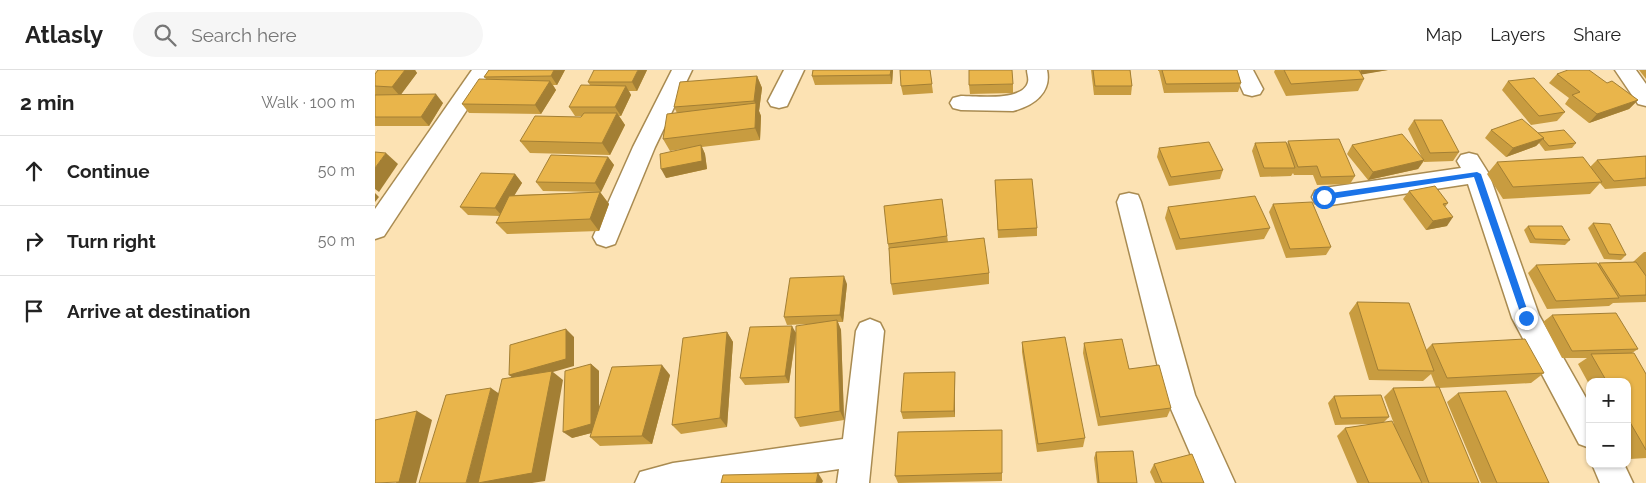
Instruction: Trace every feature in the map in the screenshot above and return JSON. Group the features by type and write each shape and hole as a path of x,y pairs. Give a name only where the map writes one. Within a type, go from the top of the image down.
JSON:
{"street":[{"path":"375,229 483,70"},
{"path":"606,237 644,147 682,70"},
{"path":"779,101 794,70"},
{"path":"961,103 1013,104 1034,91 1039,81 1037,70"},
{"path":"1625,70 1646,99"},
{"path":"1324,197 1473,168 1526,318 1586,427"},
{"path":"1129,202 1180,395 1219,483"},
{"path":"853,483 870,331"},
{"path":"651,483 673,478 857,452"},
{"path":"1609,468 1617,483"}],"building":[{"path":"378,70 405,70 392,87 375,86 375,74"},
{"path":"489,70 554,70 551,76 484,77"},
{"path":"594,70 638,70 632,82 588,82"},
{"path":"813,70 891,70 890,75 812,76"},
{"path":"900,70 930,70 932,84 901,86"},
{"path":"969,70 1012,70 1013,84 969,85"},
{"path":"1093,70 1130,70 1132,86 1095,86"},
{"path":"1162,70 1237,70 1241,83 1166,84"},
{"path":"1284,70 1359,70 1364,79 1291,84"},
{"path":"1568,70 1589,70 1607,83 1612,81 1638,100 1597,114 1572,95 1580,92 1557,74"},
{"path":"757,76 754,101 674,107 680,82"},
{"path":"1534,78 1565,112 1539,116 1508,81"},
{"path":"479,79 550,81 535,105 462,104"},
{"path":"581,85 626,86 615,107 569,107"},
{"path":"436,94 421,117 375,117 375,95"},
{"path":"756,103 755,128 663,139 667,114"},
{"path":"584,113 617,113 602,143 520,141 535,116 581,117"},
{"path":"1522,119 1544,138 1513,148 1491,130"},
{"path":"1414,120 1442,120 1459,152 1430,153"},
{"path":"1564,130 1576,143 1549,146 1538,133"},
{"path":"1402,134 1424,160 1373,172 1352,145"},
{"path":"1339,139 1355,176 1321,177 1317,166 1298,167 1288,141"},
{"path":"1209,142 1223,170 1171,177 1159,148"},
{"path":"1286,142 1295,168 1264,168 1255,143"},
{"path":"701,145 702,161 661,169 660,154"},
{"path":"375,152 386,153 375,168"},
{"path":"551,155 608,157 595,183 536,182"},
{"path":"1646,156 1646,178 1614,181 1597,160"},
{"path":"1583,157 1602,182 1513,187 1497,162"},
{"path":"481,173 515,174 495,208 460,207"},
{"path":"1032,179 1037,228 998,230 995,180"},
{"path":"1435,186 1448,203 1443,204 1453,217 1433,221 1409,191"},
{"path":"600,192 590,219 496,223 509,196"},
{"path":"1255,196 1270,228 1180,239 1168,207"},
{"path":"942,199 947,236 888,244 884,206"},
{"path":"1312,202 1331,247 1290,249 1273,204"},
{"path":"1593,223 1610,224 1626,255 1609,254"},
{"path":"1528,226 1562,226 1570,240 1535,239"},
{"path":"984,238 989,273 891,284 889,248"},
{"path":"1636,262 1646,276 1646,295 1620,296 1599,263"},
{"path":"1597,263 1619,298 1556,301 1536,265"},
{"path":"844,276 840,315 784,317 790,278"},
{"path":"1357,302 1409,303 1434,371 1378,370"},
{"path":"1616,313 1638,349 1572,351 1552,315"},
{"path":"837,320 840,411 795,418 796,326"},
{"path":"792,326 785,376 740,378 750,327"},
{"path":"566,329 566,359 509,375 510,345"},
{"path":"727,332 720,418 672,425 683,338"},
{"path":"1065,337 1085,438 1038,444 1022,342"},
{"path":"1122,339 1129,369 1159,365 1171,408 1100,417 1084,343"},
{"path":"1525,339 1544,373 1447,378 1432,344"},
{"path":"1634,353 1646,374 1646,450 1631,424 1631,378 1605,378 1591,354"},
{"path":"591,364 591,424 563,432 565,371"},
{"path":"662,365 642,436 590,437 612,367"},
{"path":"552,371 532,473 478,483 502,379"},
{"path":"955,372 954,411 901,412 904,373"},
{"path":"1439,387 1479,483 1429,483 1393,388"},
{"path":"491,388 466,483 419,483 446,395"},
{"path":"1506,391 1549,483 1497,483 1458,393"},
{"path":"1381,395 1389,417 1341,418 1334,396"},
{"path":"417,411 399,482 375,483 375,420"},
{"path":"1392,421 1422,483 1369,483 1345,428"},
{"path":"1002,430 1002,473 895,476 898,432"},
{"path":"1133,451 1137,483 1099,483 1096,452"},
{"path":"1192,454 1204,483 1162,483 1154,464"},
{"path":"818,473 816,483 721,483 723,475"}],"route":[{"path":"1324,197 1477,174 1526,318"}]}
